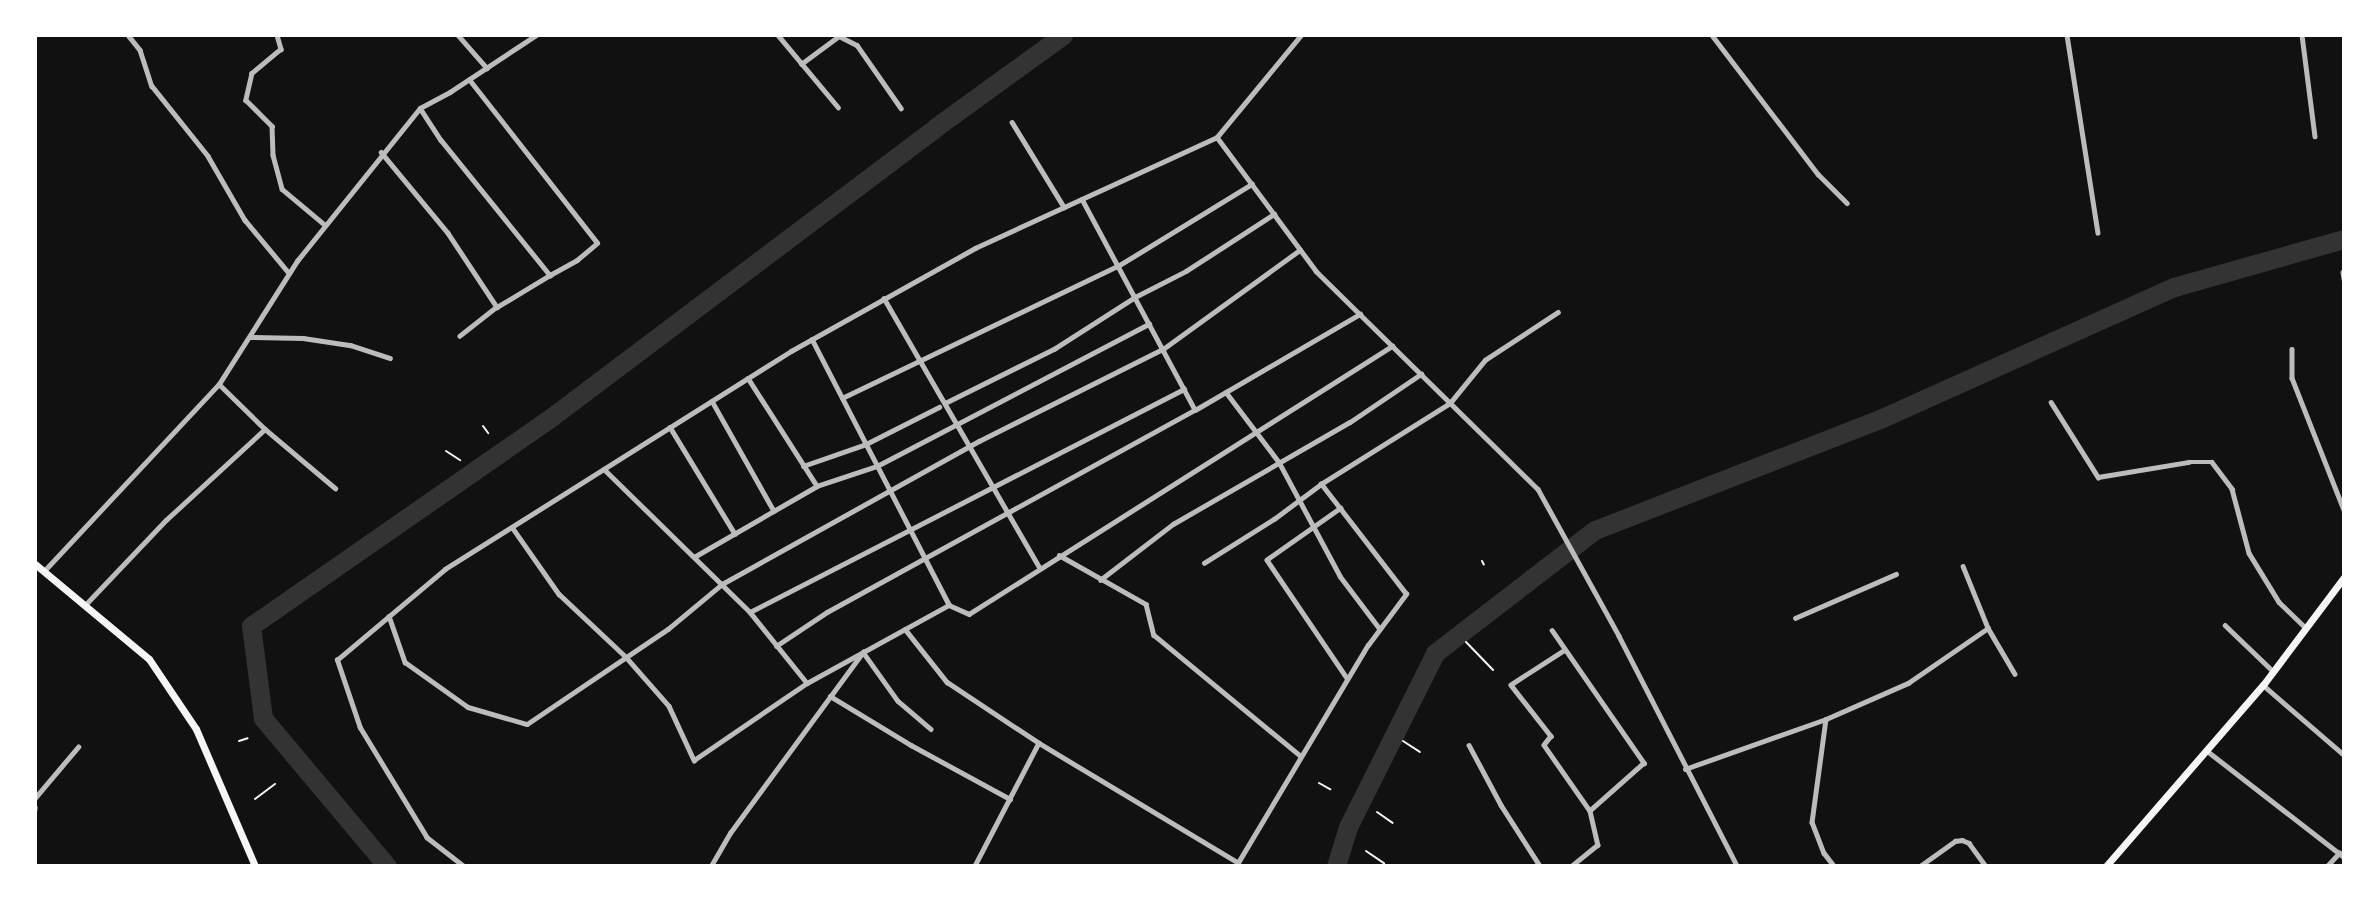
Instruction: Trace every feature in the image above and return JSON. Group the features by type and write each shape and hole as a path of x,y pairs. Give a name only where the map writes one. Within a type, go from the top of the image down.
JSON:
{"main road":[{"path":"35,564 149,659 196,729 255,866"},
{"path":"2106,866 2263,685 2344,577"}],"street":[{"path":"128,35 140,50 152,86 208,156 245,220 289,273"},
{"path":"276,35 281,49 252,73 246,100 272,126 273,155 282,190 325,226"},
{"path":"458,35 487,68"},
{"path":"44,571 219,384 289,273 381,152 420,108 469,80 536,35"},
{"path":"778,35 838,107"},
{"path":"463,866 427,838 360,728 337,660 444,569 812,339 975,248 1217,137 1301,35"},
{"path":"1712,35 1818,174 1847,202"},
{"path":"2067,35 2098,233"},
{"path":"2302,35 2315,136"},
{"path":"801,64 839,36 857,45 901,108"},
{"path":"460,336 497,307 578,260 597,243 469,80"},
{"path":"420,108 441,140 550,275"},
{"path":"1012,122 1064,207"},
{"path":"1217,137 1316,271 1538,489 1619,636 1737,866"},
{"path":"381,152 448,233 497,307"},
{"path":"842,398 1118,266 1252,184"},
{"path":"1083,198 1195,410"},
{"path":"945,403 1054,349 1135,298 1186,271 1274,214"},
{"path":"389,616 405,662 468,707 527,724 668,629 722,584 970,446 1163,349 1300,250"},
{"path":"2343,272 2344,279"},
{"path":"884,298 1040,567"},
{"path":"1204,563 1321,484 1450,403 1485,360 1558,312"},
{"path":"776,646 827,612 1009,514 1360,314"},
{"path":"694,557 817,486 877,466 1149,324"},
{"path":"249,337 326,341 350,345 390,358"},
{"path":"812,339 949,605 969,614 1392,346"},
{"path":"2292,349 2292,378 2344,510"},
{"path":"1100,580 1173,524 1350,422 1421,374"},
{"path":"748,378 817,486"},
{"path":"219,384 265,429 335,488"},
{"path":"750,612 1184,389"},
{"path":"1226,392 1258,430 1279,462 1340,576 1380,629"},
{"path":"712,401 774,511"},
{"path":"2051,402 2098,477 2189,462 2212,462 2232,489 2249,553 2279,602 2306,628"},
{"path":"803,466 866,444 939,407"},
{"path":"670,427 735,534"},
{"path":"85,605 166,520 265,429"},
{"path":"604,468 750,612 807,683"},
{"path":"905,629 947,682 1039,743 1236,864 1348,679 1406,594 1321,484"},
{"path":"1341,508 1267,560 1348,679"},
{"path":"512,527 559,594 626,657 669,706 694,760 807,683 949,605"},
{"path":"1059,555 1146,604 1154,635 1301,756"},
{"path":"1964,566 1988,628 2015,674"},
{"path":"1796,618 1896,574"},
{"path":"2225,625 2273,671"},
{"path":"1685,769 1826,719 1908,683 1988,628"},
{"path":"1552,630 1644,763 1590,811"},
{"path":"1565,650 1511,685 1551,736 1544,745 1590,811 1598,845 1572,866"},
{"path":"710,866 730,833 863,652"},
{"path":"863,652 898,701 931,729"},
{"path":"2263,685 2344,755"},
{"path":"830,696 911,745 1010,799"},
{"path":"1826,719 1812,822 1824,853 1834,866"},
{"path":"975,866 1039,743"},
{"path":"1469,746 1501,805 1540,866"},
{"path":"35,798 78,747"},
{"path":"2206,750 2342,855 2327,866"},
{"path":"1920,866 1955,841 1962,840 1969,843 1986,866"}],"path":[{"path":"483,426 488,433"},
{"path":"446,451 460,460"},
{"path":"1482,561 1484,565"},
{"path":"1466,642 1493,670"},
{"path":"239,741 248,738"},
{"path":"1403,741 1420,752"},
{"path":"1318,783 1330,789"},
{"path":"255,799 275,785"},
{"path":"1377,812 1393,823"},
{"path":"1366,851 1384,863"}],"waterway":[{"path":"387,866 263,718 251,626 553,416 936,127 1063,35"},
{"path":"1336,866 1348,827 1435,653 1595,530 1880,419 2174,287 2344,239"}]}
